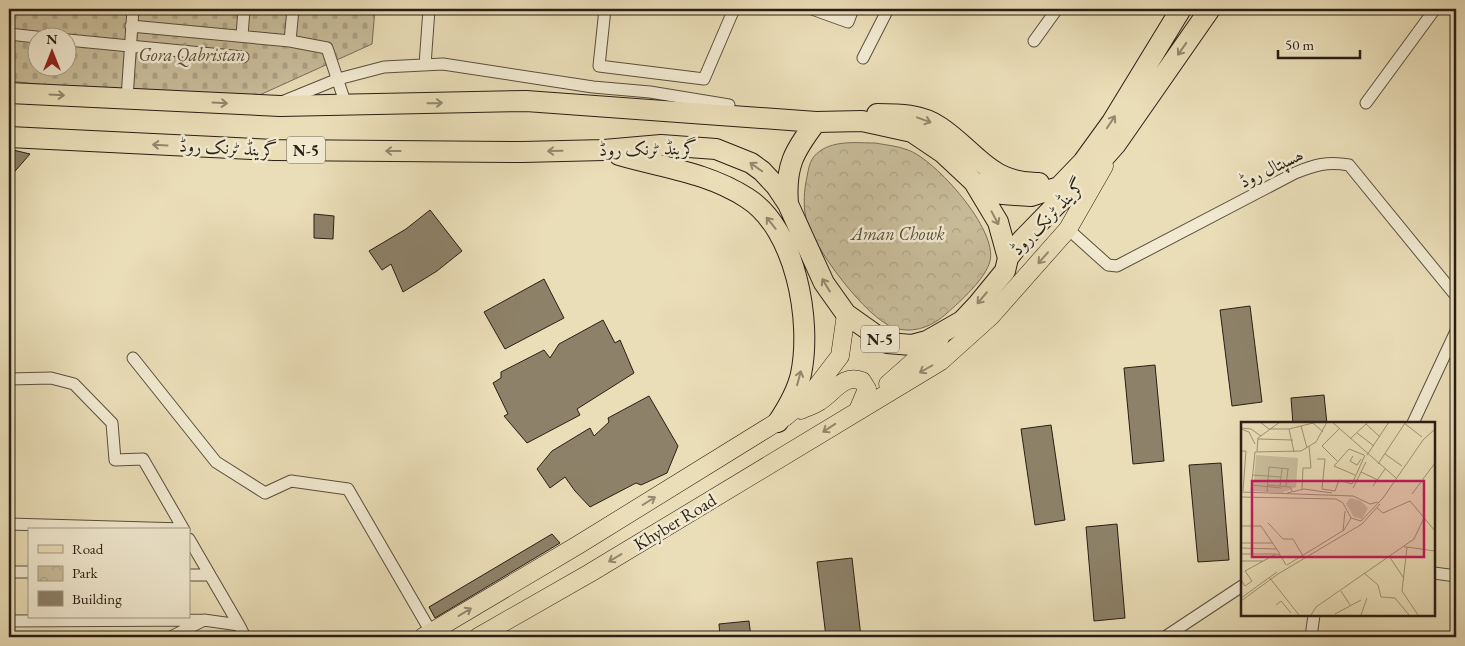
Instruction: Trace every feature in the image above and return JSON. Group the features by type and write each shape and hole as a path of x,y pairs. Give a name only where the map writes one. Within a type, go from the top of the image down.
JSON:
{"highway":[{"name":"گرینڈ ٹرنک روڈ","path":"9,92 273,106 526,101 816,122 862,121 912,132 944,153 974,182 1002,194 1031,196 1060,187 1083,162 1112,122 1181,9"},
{"name":"گرینڈ ٹرنک روڈ","path":"9,137 274,150 522,152 604,150 662,145 690,146 729,152 762,171 788,204 824,283 846,314 887,343 912,345 927,341 962,321 1005,271 1008,258 1057,204 1077,188 1116,144 1210,9"},
{"path":"526,101 563,98 904,115 922,118 941,127 984,166 1012,181 1048,183 1083,162"},
{"path":"788,204 786,185 796,148 816,122"},
{"path":"604,150 678,168 727,186 750,199 774,226 796,270 804,329 802,374 791,402 781,419"},
{"path":"974,182 998,222 1008,258"}],"main road":[{"path":"865,405 940,361 991,316 1068,229 1116,144"},
{"path":"781,419 808,398 840,356 846,314"},
{"path":"865,405 906,366 962,321"},
{"path":"781,419 820,402 847,380 853,379 862,381 867,389 865,405"},
{"name":"Khyber Road","path":"478,637 785,456 865,405"},
{"name":"Khyber Road","path":"427,635 781,419"}],"street":[{"path":"127,98 133,9"},
{"path":"242,36 244,9"},
{"path":"290,41 293,9"},
{"path":"425,65 429,9"},
{"path":"606,9 599,66 704,79 734,9"},
{"path":"812,9 848,22 853,9"},
{"path":"863,58 887,9"},
{"path":"1034,41 1057,9"},
{"path":"1366,103 1435,9"},
{"path":"132,26 290,41 327,48 346,105"},
{"path":"9,34 28,36"},
{"path":"78,41 243,56"},
{"path":"273,106 338,79 384,67 443,64 593,88 650,92 729,105"},
{"name":"ھسپتال روڈ","path":"1068,229 1101,260 1108,265 1117,266 1295,173 1318,164 1336,162 1349,165 1456,296"},
{"path":"1414,422 1456,331"},
{"path":"133,358 216,462 265,492 291,481 348,489 427,635"},
{"path":"9,379 51,378 74,384 112,423 115,460 143,459 183,528"},
{"path":"9,524 97,528"},
{"path":"190,541 245,637"},
{"path":"9,572 28,572"},
{"path":"1435,572 1456,576"},
{"path":"190,575 210,575"},
{"path":"1167,637 1241,587"},
{"path":"1311,637 1314,616"},
{"path":"9,621 204,620 239,625"},
{"path":"172,637 204,620"}],"green space":[{"name":"Gora Qabristan","path":"12,9 375,9 372,44 253,98 188,100 9,81"},
{"name":"Aman Chowk","path":"875,143 908,150 920,156 934,167 948,181 975,215 990,248 988,268 972,289 942,318 923,328 902,330 895,328 883,322 870,311 842,281 829,263 818,246 806,218 804,203 805,187 809,166 814,156 826,147 833,145"}],"building":[{"path":"9,149 30,154 9,178"},
{"path":"430,210 462,251 437,271 403,292 391,264 382,270 369,251 406,229"},
{"path":"314,214 334,216 333,239 314,238"},
{"path":"544,279 564,318 505,349 484,312"},
{"path":"1250,306 1262,402 1232,406 1220,310"},
{"path":"603,320 615,343 620,340 634,373 577,409 580,415 527,443 504,416 508,414 493,383 501,378 501,372 544,350 550,358 559,344"},
{"path":"1155,365 1164,461 1133,464 1124,368"},
{"path":"1324,395 1327,422 1293,422 1291,398"},
{"path":"649,396 678,446 667,473 641,485 636,483 590,507 565,477 550,488 537,469 552,451 590,428 594,436 609,422 608,418"},
{"path":"1051,425 1065,520 1035,525 1021,429"},
{"path":"1221,463 1229,560 1198,562 1189,465"},
{"path":"1117,524 1125,618 1094,621 1086,527"},
{"path":"552,534 560,543 435,618 429,607"},
{"path":"852,558 861,637 826,637 817,562"},
{"path":"749,621 751,637 720,637 719,624"}]}
